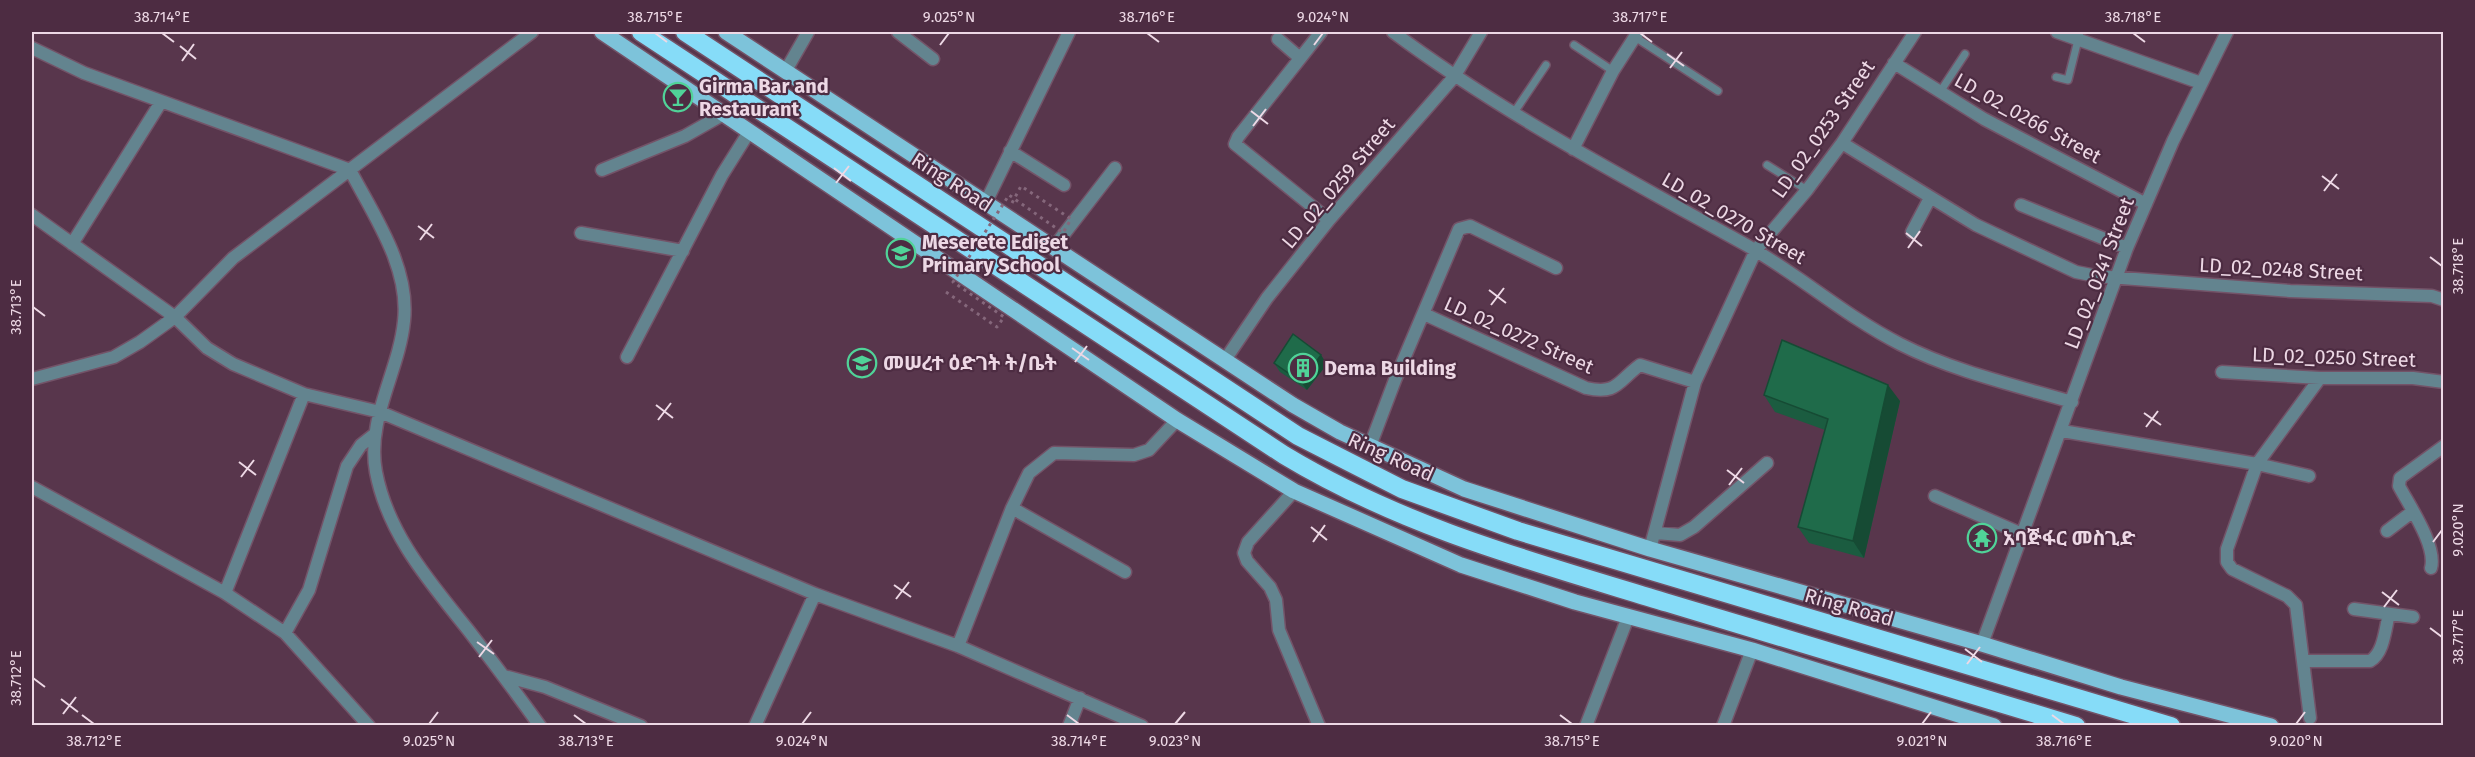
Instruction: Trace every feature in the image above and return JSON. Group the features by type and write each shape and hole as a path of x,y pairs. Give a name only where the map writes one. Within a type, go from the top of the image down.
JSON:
{"highway":[{"path":"641,32 1284,455 1373,504 1432,529 1545,567 2076,726"},
{"name":"Ring Road","path":"685,32 1298,436 1372,475 1518,531 2171,726"}],"main road":[{"path":"602,32 1177,420 1294,490 1461,565 1628,617 1752,650 1973,722 1994,726"},
{"path":"726,32 1293,405 1370,446 1464,489 1650,549 1983,644 2121,687 2271,726"}],"street":[{"path":"32,379 114,357 175,317 233,258 532,32"},
{"path":"785,72 808,32"},
{"path":"898,32 933,59"},
{"path":"986,202 1069,32"},
{"path":"1321,32 1235,144 1329,220"},
{"name":"LD_02_0270 Street","path":"1393,32 1454,77 1513,114 1756,250 1898,343 1932,359 2072,402"},
{"name":"LD_02_0259 Street","path":"1225,360 1268,298 1329,220 1454,77 1481,32"},
{"name":"LD_02_0253 Street","path":"1650,549 1695,381 1756,250 1808,190 1915,32"},
{"path":"2057,32 2079,36 2201,83"},
{"name":"LD_02_0241 Street","path":"1983,644 2127,248 2201,83 2227,32"},
{"path":"1574,149 1613,71 1636,34"},
{"path":"1278,39 1300,58"},
{"path":"32,48 84,73 350,170 391,248 404,288 404,322 375,434 376,471 404,547 540,726"},
{"name":"LD_02_0266 Street","path":"1894,63 2054,158 2146,204"},
{"path":"72,244 161,102"},
{"path":"602,170 685,136 722,115"},
{"path":"627,357 722,175 749,132"},
{"name":"LD_02_0248 Street","path":"1842,143 1976,225 2076,272 2290,291 2432,296 2444,300"},
{"path":"1010,151 1064,185"},
{"path":"1054,247 1115,168"},
{"path":"1912,232 1930,198"},
{"path":"2021,205 2127,248"},
{"path":"32,215 175,317 207,348 233,364 304,394 380,412 814,594 958,646 1142,726"},
{"path":"1370,446 1453,239 1464,227 1470,226 1556,268"},
{"path":"581,233 683,251"},
{"name":"LD_02_0272 Street","path":"1424,315 1586,388 1610,390 1640,365 1695,381"},
{"name":"LD_02_0250 Street","path":"2222,372 2320,378 2413,378 2444,382"},
{"path":"2310,718 2296,605 2287,596 2232,569 2227,562 2227,549 2257,464 2320,378"},
{"path":"225,593 304,394"},
{"path":"958,646 1012,508 1029,474 1054,453 1134,455 1149,450 1177,420"},
{"path":"2062,431 2257,464 2308,476"},
{"path":"285,633 309,590 347,466 361,445 375,434"},
{"path":"2432,568 2434,559 2430,547 2399,486 2400,478 2443,446"},
{"path":"1656,533 1680,535 1694,527 1767,463"},
{"path":"32,487 225,593 285,633 369,726"},
{"path":"1294,490 1248,542 1244,553 1247,561 1270,587 1276,600 1279,630 1319,726"},
{"path":"1935,496 2022,534"},
{"path":"1012,508 1125,572"},
{"path":"2387,531 2412,512"},
{"path":"755,726 814,594"},
{"path":"2354,609 2413,616"},
{"path":"2303,661 2370,661 2377,657 2380,651 2389,614"},
{"path":"1586,726 1628,617"},
{"path":"1723,726 1752,650"},
{"path":"504,676 545,687 641,726"},
{"path":"1069,726 1080,698"}],"lane":[{"path":"1636,34 1718,91"},
{"path":"2056,77 2068,80 2079,36"},
{"path":"1574,45 1613,71"},
{"path":"1940,92 1965,54"},
{"path":"1513,114 1546,65"},
{"path":"1767,165 1808,190"}],"path":[{"path":"946,292 998,327 1004,317 953,282 1009,195 1063,233 1071,219 1022,186"}],"building":[{"name":"Dema Building","path":"1293,334 1321,355 1301,382 1274,363"},
{"path":"1782,340 1888,385 1853,541 1798,527 1828,419 1764,395"}],"place":[{"name":"Girma Bar and Restaurant","path":"678,97"},
{"name":"Meserete Ediget Primary School","path":"901,253"},
{"name":"መሠረተ ዕድገት ት/ቤት","path":"862,363"},
{"name":"Dema Building","path":"1303,368"},
{"name":"አባጅፋር መስጊድ","path":"1982,538"}]}
